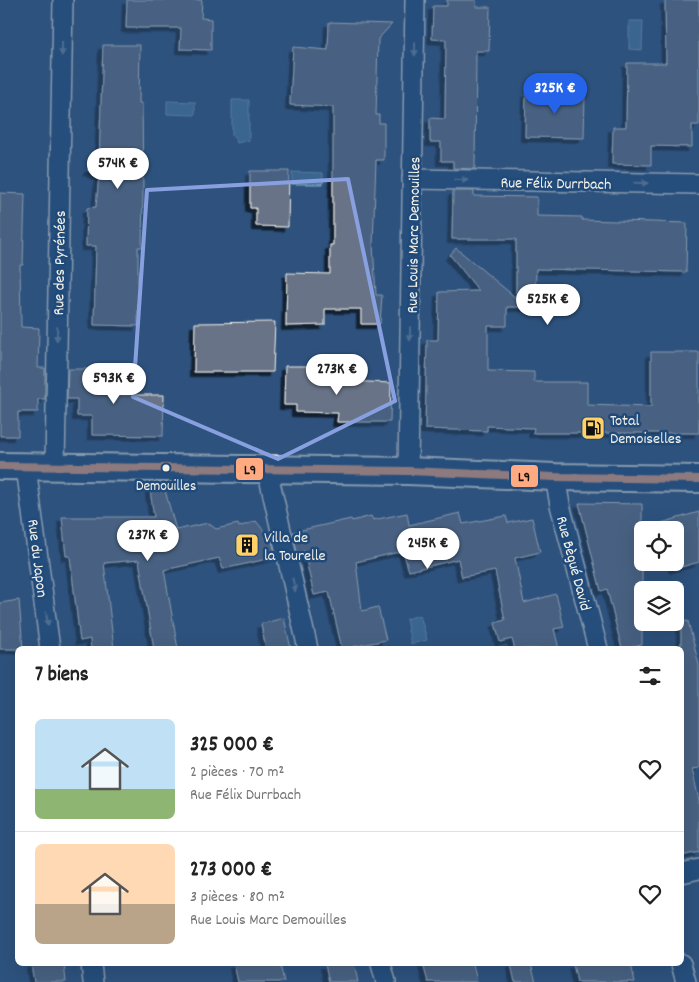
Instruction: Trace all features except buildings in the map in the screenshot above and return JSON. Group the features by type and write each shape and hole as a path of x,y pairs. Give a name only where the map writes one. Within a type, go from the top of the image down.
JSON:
{"main road":[{"path":"0,466 408,471 555,477 699,479"}],"street":[{"name":"Rue des Pyrénées","path":"55,466 62,0"},
{"name":"Rue Louis Marc Demouilles","path":"408,471 415,0"},
{"name":"Rue Félix Durrbach","path":"412,179 699,184"},
{"name":"Rue du Japon","path":"26,467 50,646"},
{"path":"267,469 307,646"},
{"name":"Rue Bègué David","path":"555,477 560,505 597,646"},
{"path":"684,872 699,869"},
{"path":"91,966 93,982"},
{"path":"382,966 386,982"},
{"path":"682,966 686,982"}],"highlighted area":[{"path":"348,179 395,401 278,459 133,397 147,190"}],"water":[{"path":"629,21 643,21 642,50 629,49"},
{"path":"232,100 249,100 249,140 237,143 235,137 232,136"},
{"path":"167,101 195,102 195,115 167,114"},
{"path":"292,172 323,173 323,184 292,184"},
{"path":"420,615 427,640 411,644 406,619"}],"transit line":[{"name":"L9","path":"0,466 408,471 555,477 699,479"}],"place":[{"name":"Total Demoiselles","path":"593,428"},
{"name":"Demouilles","path":"166,468"},
{"name":"Villa de la Tourelle","path":"247,545"}]}
